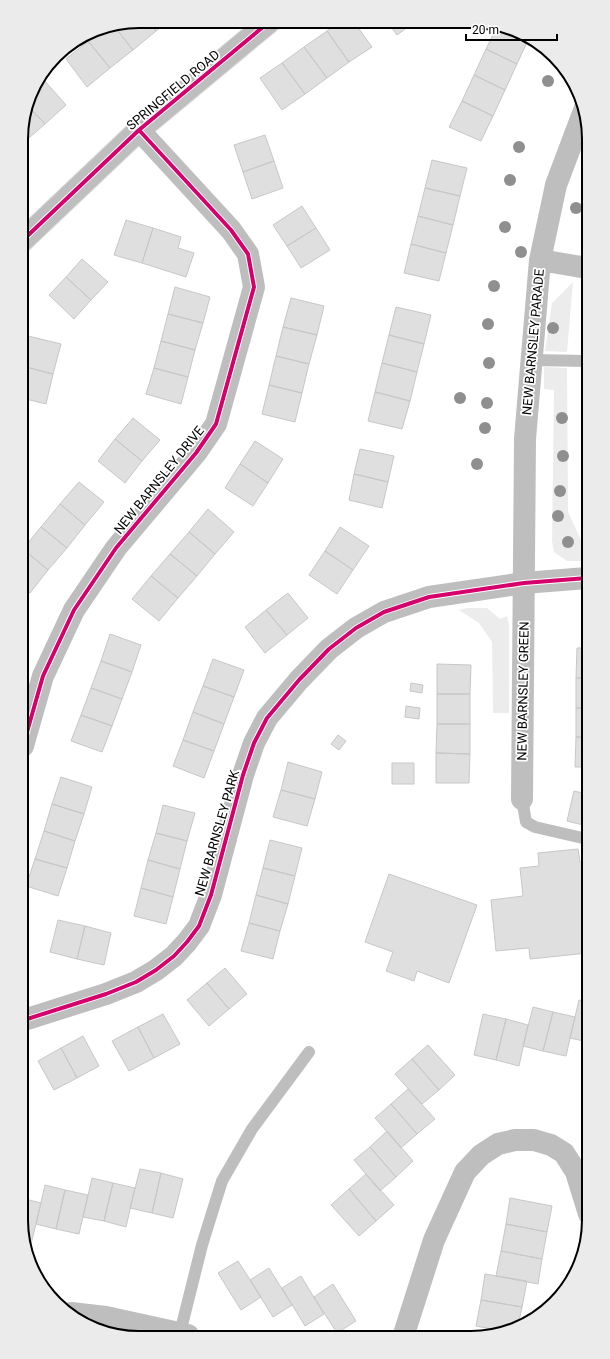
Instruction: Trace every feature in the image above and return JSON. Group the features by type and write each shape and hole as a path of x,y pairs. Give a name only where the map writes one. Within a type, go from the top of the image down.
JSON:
{"main road":[{"name":"SPRINGFIELD ROAD","path":"28,235 139,130 262,28"},
{"name":"NEW BARNSLEY PARADE","path":"524,583 525,438 540,260 556,185 580,121"},
{"name":"NEW BARNSLEY DRIVE","path":"28,728 43,676 74,610 116,548 196,453 216,424 254,287 248,254 231,230 139,130"},
{"path":"540,260 582,267"},
{"name":"NEW BARNSLEY PARK","path":"28,1019 106,994 136,982 156,970 174,956 187,942 199,926 211,896 243,774 254,743 267,718 298,680 328,649 356,628 384,612 429,597 524,583 582,578"},
{"name":"NEW BARNSLEY GREEN","path":"522,799 524,583"},
{"path":"405,1331 434,1240 465,1172 481,1155 498,1144 515,1140 534,1140 551,1145 564,1153 576,1172 582,1191"},
{"path":"81,1314 169,1331"}],"lane":[{"path":"532,360 582,361"},
{"path":"522,799 526,822 535,827 582,838"},
{"path":"185,1331 202,1245 222,1181 252,1129 309,1052"}],"shaded area":[{"path":"573,282 567,352 545,351 552,303"},
{"path":"582,322 582,348 581,347"},
{"path":"544,367 567,368 568,512 582,540 582,561 567,561 554,552 552,541 554,390 544,389"},
{"path":"467,608 487,608 500,619 507,616 509,626 509,713 493,713 492,642 479,623 459,610"}],"building":[{"path":"154,28 156,31 133,50 117,30"},
{"path":"331,28 358,28 372,47 349,62 327,31"},
{"path":"392,28 406,28 397,35"},
{"path":"117,30 133,50 110,68 88,41 96,36"},
{"path":"327,31 349,62 327,78 304,47"},
{"path":"495,31 514,36 527,43 517,64 486,49"},
{"path":"88,41 110,68 87,87 66,59"},
{"path":"304,47 327,78 305,94 282,63"},
{"path":"486,49 517,64 505,90 474,75"},
{"path":"282,63 305,94 282,110 260,78"},
{"path":"474,75 505,90 493,116 462,101"},
{"path":"45,81 66,105 45,124 32,110 36,96"},
{"path":"462,101 493,116 481,141 449,127"},
{"path":"32,110 45,124 28,139"},
{"path":"265,135 274,161 243,172 234,145"},
{"path":"432,160 467,168 460,196 425,188"},
{"path":"274,161 283,188 252,199 243,172"},
{"path":"425,188 460,196 453,225 418,216"},
{"path":"302,206 316,228 287,246 273,225"},
{"path":"418,216 453,225 446,253 411,244"},
{"path":"126,220 153,228 142,263 114,255"},
{"path":"153,228 181,237 178,248 194,253 186,277 142,263"},
{"path":"316,228 330,250 301,268 287,246"},
{"path":"411,244 446,253 439,281 404,273"},
{"path":"82,259 108,282 91,300 66,277"},
{"path":"66,277 91,300 74,319 49,295"},
{"path":"175,287 210,297 203,323 168,314"},
{"path":"291,298 324,306 317,335 283,327"},
{"path":"396,307 431,315 424,344 389,335"},
{"path":"168,314 203,323 195,350 161,341"},
{"path":"283,327 317,335 309,364 276,356"},
{"path":"389,335 424,344 417,372 382,363"},
{"path":"28,336 61,344 53,374 28,368"},
{"path":"161,341 195,350 188,377 154,368"},
{"path":"276,356 309,364 302,393 269,385"},
{"path":"382,363 417,372 410,401 375,392"},
{"path":"28,368 53,374 46,404 28,400"},
{"path":"154,368 188,377 181,404 146,394"},
{"path":"269,385 302,393 295,422 262,414"},
{"path":"375,392 410,401 402,429 368,421"},
{"path":"133,418 160,440 142,461 115,439"},
{"path":"115,439 142,461 125,483 98,461"},
{"path":"255,441 283,459 268,483 240,464"},
{"path":"360,449 394,456 388,482 354,474"},
{"path":"240,464 268,483 253,506 225,488"},
{"path":"354,474 388,482 382,508 349,500"},
{"path":"79,482 104,502 85,525 60,504"},
{"path":"60,504 85,525 67,548 41,527"},
{"path":"208,509 234,532 215,554 189,532"},
{"path":"41,527 67,548 48,570 28,553 28,543"},
{"path":"340,527 369,546 353,570 325,551"},
{"path":"189,532 215,554 197,576 170,554"},
{"path":"325,551 353,570 337,594 309,575"},
{"path":"28,553 48,570 30,593 28,591"},
{"path":"170,554 197,576 178,598 151,576"},
{"path":"151,576 178,598 159,621 132,599"},
{"path":"288,593 308,618 287,635 266,610"},
{"path":"266,610 287,635 265,653 245,627"},
{"path":"110,634 141,645 132,672 101,661"},
{"path":"577,648 582,648 582,678 576,678"},
{"path":"213,659 244,670 234,697 203,686"},
{"path":"101,661 132,672 122,699 91,688"},
{"path":"437,664 471,665 470,694 437,694"},
{"path":"576,678 582,678 582,708 576,708"},
{"path":"411,683 423,685 422,693 410,691"},
{"path":"203,686 234,697 224,724 193,712"},
{"path":"91,688 122,699 112,726 81,715"},
{"path":"437,694 470,694 470,724 437,724"},
{"path":"406,706 420,708 419,719 405,717"},
{"path":"576,708 582,708 582,737 576,737"},
{"path":"193,712 224,724 214,751 183,740"},
{"path":"81,715 112,726 102,752 71,741"},
{"path":"437,724 470,724 470,754 436,753"},
{"path":"338,735 346,741 339,750 331,744"},
{"path":"576,737 582,737 582,767 575,767"},
{"path":"183,740 214,751 204,778 173,766"},
{"path":"436,753 470,754 469,783 436,783"},
{"path":"288,762 322,772 315,799 281,790"},
{"path":"392,763 414,763 414,784 392,784"},
{"path":"61,777 92,787 84,814 52,804"},
{"path":"281,790 315,799 307,826 273,817"},
{"path":"574,791 582,793 582,825 567,821"},
{"path":"52,804 84,814 75,841 44,831"},
{"path":"163,805 195,813 187,841 156,833"},
{"path":"44,831 75,841 67,868 35,859"},
{"path":"156,833 187,841 180,869 148,860"},
{"path":"270,840 302,848 295,876 263,868"},
{"path":"578,849 580,862 582,862 582,954 530,959 529,948 496,951 491,900 523,896 520,868 539,866 538,853"},
{"path":"35,859 67,868 58,896 28,887 28,880"},
{"path":"148,860 180,869 173,897 141,888"},
{"path":"263,868 295,876 288,904 256,895"},
{"path":"389,874 477,905 449,983 417,971 414,981 386,971 393,952 365,942"},
{"path":"141,888 173,897 166,924 134,916"},
{"path":"256,895 288,904 280,931 249,923"},
{"path":"58,920 85,926 77,959 50,952"},
{"path":"249,923 280,931 273,959 241,951"},
{"path":"85,926 111,933 104,965 77,959"},
{"path":"225,968 247,994 229,1009 207,983"},
{"path":"207,983 229,1009 209,1026 187,1000"},
{"path":"579,1000 582,1001 582,1041 570,1038"},
{"path":"533,1007 553,1012 543,1051 523,1046"},
{"path":"553,1012 575,1017 566,1056 543,1051"},
{"path":"163,1014 180,1044 154,1058 138,1027"},
{"path":"483,1014 506,1019 496,1060 474,1055"},
{"path":"506,1019 528,1025 519,1066 496,1060"},
{"path":"138,1027 154,1058 129,1071 112,1041"},
{"path":"83,1036 99,1066 77,1078 61,1048"},
{"path":"428,1045 455,1075 439,1090 412,1059"},
{"path":"61,1048 77,1078 54,1090 38,1061"},
{"path":"412,1059 439,1090 422,1104 395,1074"},
{"path":"408,1089 435,1119 417,1134 391,1104"},
{"path":"391,1104 417,1134 401,1148 375,1118"},
{"path":"387,1131 413,1161 396,1177 370,1147"},
{"path":"370,1147 396,1177 380,1191 354,1160"},
{"path":"140,1169 161,1173 152,1213 130,1208"},
{"path":"161,1173 183,1179 173,1218 152,1213"},
{"path":"366,1174 394,1205 376,1221 349,1189"},
{"path":"92,1178 113,1183 104,1221 83,1217"},
{"path":"113,1183 135,1188 126,1227 104,1221"},
{"path":"45,1185 65,1190 56,1229 36,1224"},
{"path":"349,1189 376,1221 359,1236 331,1205"},
{"path":"65,1190 88,1195 79,1234 56,1229"},
{"path":"510,1198 552,1206 547,1232 506,1224"},
{"path":"28,1200 41,1203 31,1244 29,1235"},
{"path":"506,1224 547,1232 542,1259 501,1251"},
{"path":"501,1251 542,1259 538,1284 496,1276"},
{"path":"238,1261 261,1297 241,1310 218,1273"},
{"path":"269,1268 292,1305 273,1317 250,1280"},
{"path":"485,1274 527,1281 522,1307 481,1300"},
{"path":"301,1276 324,1314 305,1326 282,1288"},
{"path":"333,1284 356,1321 340,1331 336,1331 314,1297"},
{"path":"481,1300 522,1307 519,1320 514,1323 491,1329 476,1326"}],"cycle path":[{"path":"28,235 139,130 262,28"},
{"path":"28,728 43,676 74,610 116,548 196,453 216,424 254,287 248,254 231,230 139,130"},
{"path":"28,1019 106,994 136,982 156,970 174,956 187,942 199,926 211,895 243,775 254,743 267,718 299,680 329,649 356,628 384,612 429,597 524,583 582,578"}]}
